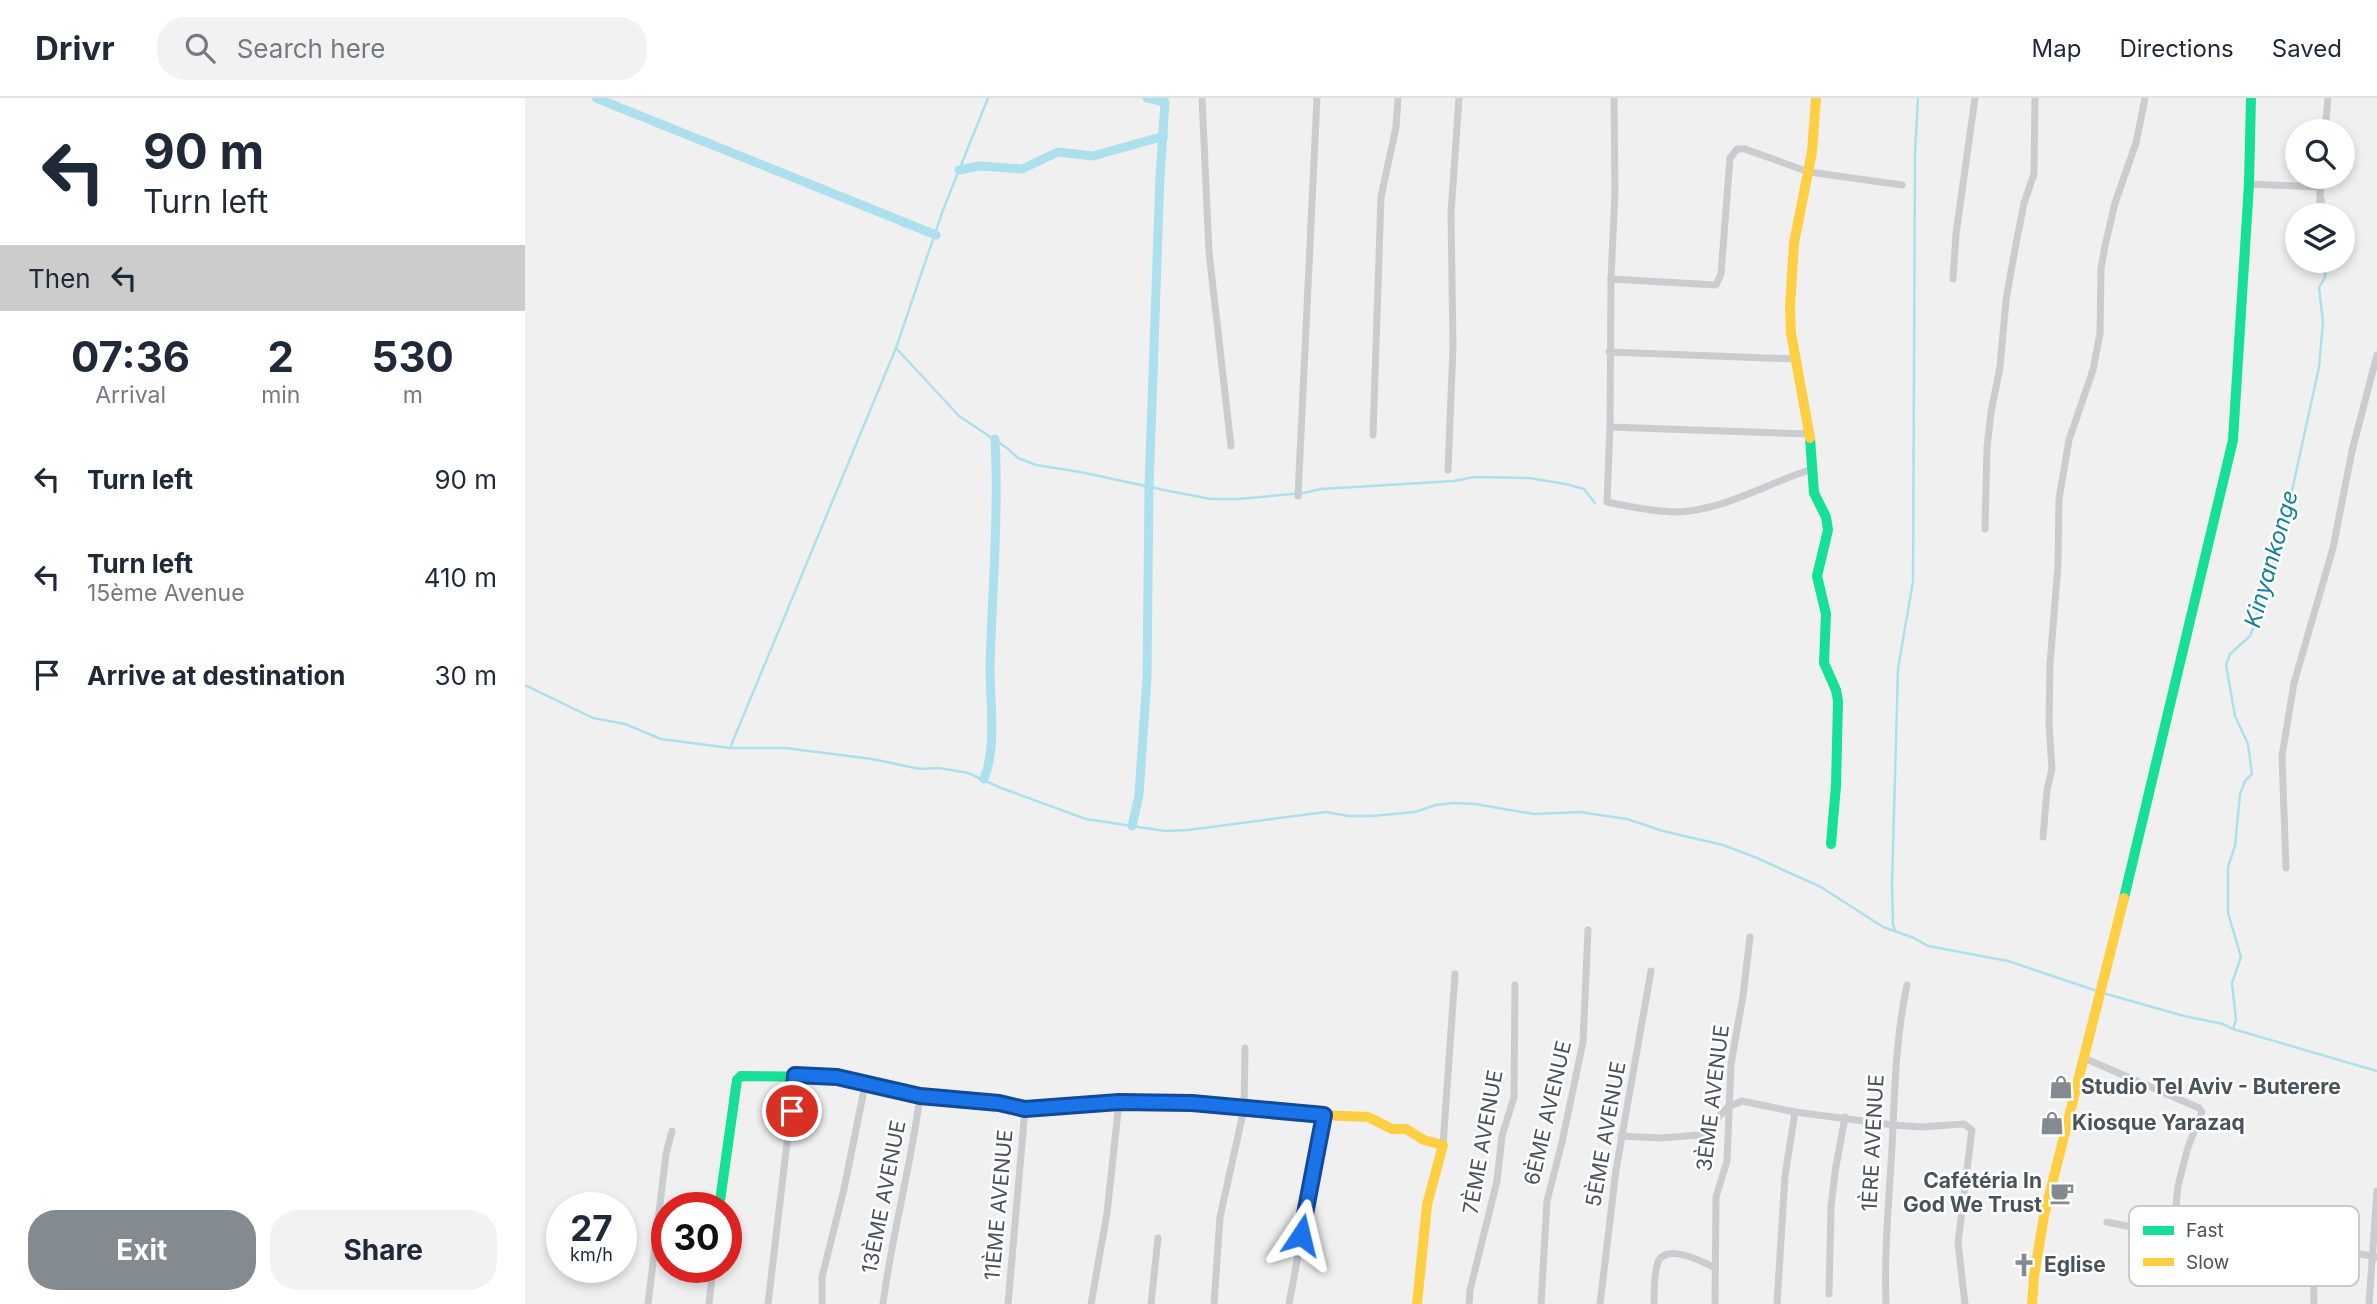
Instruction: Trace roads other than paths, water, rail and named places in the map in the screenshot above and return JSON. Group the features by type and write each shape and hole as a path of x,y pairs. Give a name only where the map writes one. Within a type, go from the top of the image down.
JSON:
{"street":[{"path":"1202,98 1209,252 1231,446"},
{"path":"1298,494 1317,98"},
{"path":"1373,435 1381,197 1396,127 1398,98"},
{"path":"1448,470 1453,332 1451,194 1458,98"},
{"path":"1614,98 1615,193 1607,502 1662,512 1681,512 1710,507 1813,468"},
{"path":"1816,98 1815,132 1794,243 1790,306 1809,434 1814,492 1826,517 1828,530 1817,576 1826,614 1824,663 1836,690 1837,701 1836,786 1831,844"},
{"path":"1953,279 1956,234 1975,98"},
{"path":"1985,529 1987,448 2000,367 2006,300 2024,202 2034,174 2035,98"},
{"path":"2043,837 2047,790 2052,769 2049,700 2058,565 2059,499 2069,440 2096,354 2101,268 2105,246 2115,203 2136,143 2145,98"},
{"path":"2032,1304 2044,1216 2102,989 2233,439 2249,184 2251,98"},
{"path":"2326,119 2328,98"},
{"path":"1611,279 1716,285 1721,274 1730,158 1732,152 1737,149 1745,149 1808,172 1902,185"},
{"path":"2249,184 2285,186"},
{"path":"1609,352 1796,359"},
{"path":"2286,868 2283,755 2294,684 2333,548 2352,452 2377,355"},
{"path":"1610,427 1809,434"},
{"name":"6ÈME AVENUE","path":"1541,1304 1546,1201 1562,1142 1583,1042 1588,930"},
{"name":"3ÈME AVENUE","path":"1715,1304 1716,1197 1727,1161 1731,1064 1750,937"},
{"name":"5ÈME AVENUE","path":"1600,1304 1621,1136 1651,971"},
{"path":"1417,1304 1427,1205 1443,1145 1454,974"},
{"name":"7ÈME AVENUE","path":"1469,1304 1470,1290 1497,1181 1503,1136 1514,1097 1515,985"},
{"name":"1ÈRE AVENUE","path":"1886,1304 1885,1230 1896,1054 1907,985"},
{"path":"1214,1304 1220,1217 1244,1108 1245,1048"},
{"path":"2084,1058 2156,1087 2202,1112 2188,1147 2175,1206"},
{"path":"768,1304 795,1075"},
{"path":"721,1192 738,1077 837,1077 920,1096 999,1103 1025,1109 1119,1102 1212,1104 1368,1117 1392,1129 1406,1129 1425,1140 1443,1145"},
{"path":"822,1304 823,1277 865,1085"},
{"name":"13ÈME AVENUE","path":"883,1304 920,1096"},
{"path":"1621,1136 1659,1138 1701,1135 1728,1107 1742,1101 1795,1112 1893,1125 1920,1127 1963,1124 1972,1130 1958,1243 1965,1304"},
{"path":"1091,1304 1107,1213 1119,1102"},
{"name":"11ÈME AVENUE","path":"1007,1304 1025,1109"},
{"path":"1777,1304 1785,1176 1795,1112"},
{"path":"1289,1304 1324,1115"},
{"path":"1829,1294 1835,1172 1845,1117"},
{"path":"648,1304 666,1154 673,1131"},
{"path":"2369,1304 2377,1191"},
{"path":"2107,1222 2129,1226"},
{"path":"1151,1304 1158,1238"},
{"path":"1654,1304 1660,1258 1667,1254 1692,1256 1715,1268"},
{"path":"709,1304 711,1283"},
{"path":"2314,1286 2314,1304"}],"waterway":[{"path":"596,98 936,235"},
{"path":"730,748 896,348 943,210 988,98"},
{"path":"1132,826 1139,795 1147,678 1149,487 1165,102 1147,98"},
{"path":"1896,932 1893,925 1892,884 1898,669 1913,581 1915,153 1918,98"},
{"path":"959,170 980,166 1022,169 1058,152 1093,156 1164,136"},
{"name":"Kinyankonge","path":"2325,273 2319,288 2323,322 2319,367 2283,532 2274,560 2256,595 2257,618 2250,636 2230,654 2226,665 2235,716 2248,744 2252,774 2245,781 2240,794 2235,846 2228,867 2228,913 2241,957 2232,983 2236,1020 2233,1029 2377,1071"},
{"path":"896,348 959,416 1018,458 1036,465 1211,499 1454,481 1474,477 1529,478 1566,484 1584,489 1595,503"},
{"path":"984,779 992,739 990,668 996,525 995,439"},
{"path":"525,685 593,718 625,724 661,739 730,748 785,748 872,759 920,769 939,768 968,773 1086,819 1165,831 1326,812 1348,816 1415,812 1454,803 1534,814 1580,812 1627,819 1663,831 1723,845 1757,858 1821,887 1883,927 1928,946 2008,961 2103,993 2223,1024 2233,1029"}],"place":[{"name":"Studio Tel Aviv - Buterere","path":"2061,1087"},
{"name":"Kiosque Yarazaq","path":"2052,1123"},
{"name":"Cafétéria In God We Trust","path":"2062,1193"},
{"name":"Eglise","path":"2024,1265"}]}
